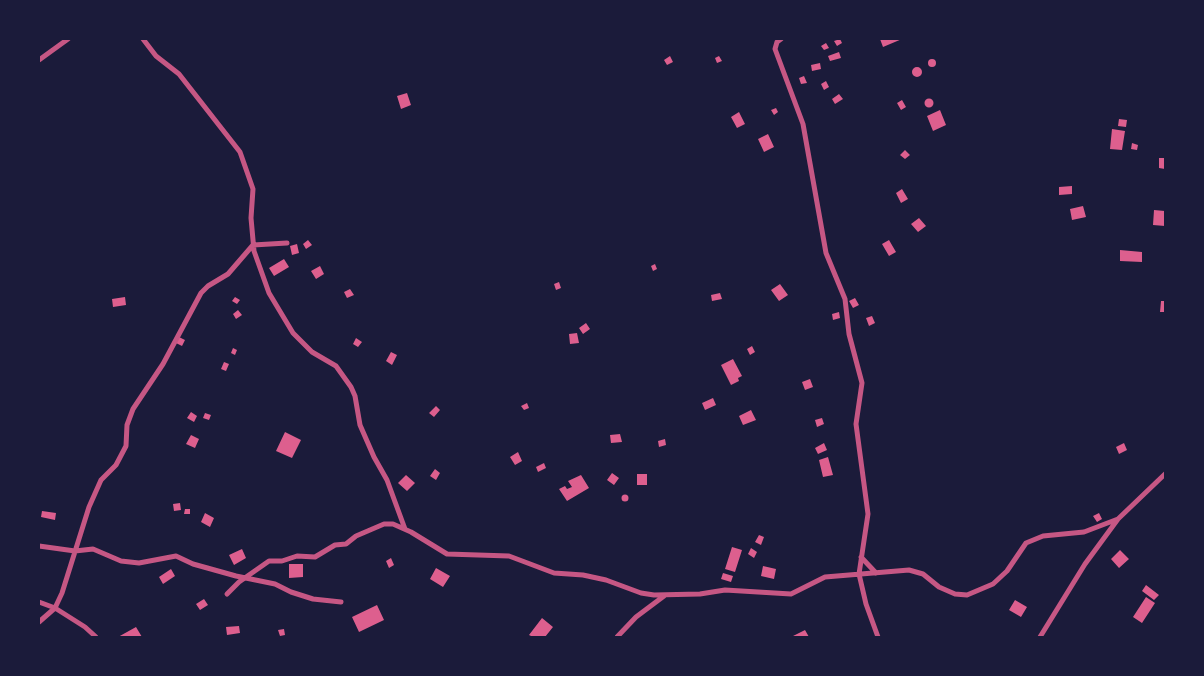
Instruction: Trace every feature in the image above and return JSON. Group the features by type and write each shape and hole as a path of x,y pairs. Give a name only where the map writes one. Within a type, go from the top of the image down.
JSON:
{"street":[{"path":"39,60 68,39"},
{"path":"143,39 156,56 179,74 245,161 253,189 253,245 269,293 293,334 312,352 336,366 351,387 355,396 360,425 374,457 387,480 405,529"},
{"path":"781,39 777,42 775,50 803,124 826,253 845,299 849,334 862,383 856,424 868,514 859,574 878,637"},
{"path":"39,622 55,608 62,593 74,551 101,480 116,465 126,446 129,419 136,404 163,364 201,293 208,286 228,274 253,245 286,243"},
{"path":"1040,637 1085,564 1118,519 1165,474"},
{"path":"227,594 239,582 269,561 282,561 297,556 316,557 335,546 346,544 356,536 384,524 394,524 448,554 509,556 559,575 584,575 606,580 641,594 664,596 725,590 791,594 800,592 821,578 909,570 923,574 939,587 956,594 967,595 992,584 1007,571 1026,543 1043,536 1084,532 1118,519"},
{"path":"39,546 74,551 93,550 121,561 139,563 176,556 193,564 275,584 291,592 313,599 340,602"},
{"path":"861,557 876,573"},
{"path":"617,637 636,617 664,596"},
{"path":"39,602 55,608 96,637"}],"building":[{"path":"840,39 842,43 837,46 834,41"},
{"path":"880,39 902,39 883,47"},
{"path":"826,43 829,48 824,50 821,46"},
{"path":"839,52 841,58 830,61 828,56"},
{"path":"670,56 673,62 667,65 664,60"},
{"path":"719,56 722,61 717,63 715,58"},
{"path":"932,59 936,63 932,67 928,63"},
{"path":"820,63 821,69 812,71 811,65"},
{"path":"917,67 922,72 917,77 912,72"},
{"path":"804,76 807,83 801,84 799,78"},
{"path":"826,81 829,87 824,90 821,84"},
{"path":"407,93 411,105 401,109 397,96"},
{"path":"839,94 843,99 835,104 832,99"},
{"path":"929,99 933,103 929,107 925,103"},
{"path":"902,100 906,107 901,110 897,103"},
{"path":"776,108 778,112 774,115 771,110"},
{"path":"940,110 946,125 933,131 927,116"},
{"path":"739,112 745,124 737,128 731,117"},
{"path":"1119,119 1127,120 1126,127 1118,126"},
{"path":"1112,129 1125,131 1122,150 1110,149"},
{"path":"768,134 774,147 764,152 758,139"},
{"path":"1132,143 1138,145 1137,150 1131,149"},
{"path":"905,150 910,155 905,159 900,155"},
{"path":"1159,158 1165,158 1165,169 1159,168"},
{"path":"1072,186 1072,194 1059,195 1059,187"},
{"path":"902,189 908,199 901,203 896,193"},
{"path":"1083,206 1086,217 1072,220 1070,209"},
{"path":"1154,210 1165,211 1165,226 1153,225"},
{"path":"919,218 926,226 918,232 911,224"},
{"path":"308,240 312,245 306,249 303,244"},
{"path":"889,240 896,252 889,256 882,244"},
{"path":"297,244 299,253 292,255 290,246"},
{"path":"1120,250 1142,252 1142,262 1120,261"},
{"path":"284,259 289,267 274,276 269,268"},
{"path":"655,264 657,269 653,271 651,266"},
{"path":"320,266 324,274 316,279 311,271"},
{"path":"559,282 561,288 556,290 554,284"},
{"path":"780,284 788,295 779,301 771,290"},
{"path":"350,289 354,295 347,298 344,292"},
{"path":"720,293 722,299 712,301 711,295"},
{"path":"125,297 126,305 113,307 112,299"},
{"path":"235,297 240,300 237,304 232,301"},
{"path":"855,298 859,305 853,308 849,301"},
{"path":"1161,301 1165,301 1165,312 1160,312"},
{"path":"238,310 242,315 236,319 233,314"},
{"path":"839,312 840,318 833,320 832,314"},
{"path":"872,316 875,323 869,326 866,318"},
{"path":"586,323 590,329 583,334 579,328"},
{"path":"577,333 579,343 570,344 569,334"},
{"path":"179,337 185,340 182,346 176,343"},
{"path":"356,338 362,342 358,347 353,344"},
{"path":"752,346 755,352 750,355 747,349"},
{"path":"233,348 237,350 235,355 231,353"},
{"path":"391,352 397,355 392,365 386,361"},
{"path":"733,359 742,376 738,378 739,381 731,385 721,365"},
{"path":"224,362 229,364 226,371 221,369"},
{"path":"810,379 813,387 805,390 802,382"},
{"path":"713,398 716,405 705,410 702,403"},
{"path":"527,403 529,408 524,410 521,406"},
{"path":"436,406 440,410 434,417 429,413"},
{"path":"751,410 756,420 743,425 739,416"},
{"path":"191,412 197,416 194,422 187,418"},
{"path":"205,413 211,415 209,420 203,418"},
{"path":"822,418 824,424 817,427 815,420"},
{"path":"285,432 301,440 292,458 276,451"},
{"path":"620,434 622,442 611,443 610,435"},
{"path":"191,435 199,439 195,448 186,444"},
{"path":"665,439 666,445 659,447 658,441"},
{"path":"824,443 827,450 818,454 815,448"},
{"path":"1124,443 1127,450 1119,454 1116,447"},
{"path":"518,452 522,461 515,465 510,457"},
{"path":"828,457 833,475 823,477 819,460"},
{"path":"544,463 546,468 538,472 536,467"},
{"path":"435,469 440,473 436,480 430,476"},
{"path":"612,473 619,478 614,485 607,480"},
{"path":"637,474 647,474 647,485 637,485"},
{"path":"406,475 415,483 407,491 398,483"},
{"path":"581,475 589,488 567,501 559,489 565,486 567,489 572,487 568,481"},
{"path":"625,495 628,498 625,501 622,498"},
{"path":"180,503 181,510 174,511 173,504"},
{"path":"185,509 190,509 190,514 184,514"},
{"path":"42,511 56,513 55,520 41,517"},
{"path":"205,513 214,518 210,527 201,522"},
{"path":"1099,513 1102,519 1097,522 1093,516"},
{"path":"759,535 764,537 761,545 755,542"},
{"path":"732,547 742,550 735,572 725,569"},
{"path":"751,548 757,552 754,558 748,554"},
{"path":"242,549 246,558 234,565 229,555"},
{"path":"1120,550 1129,559 1119,568 1111,559"},
{"path":"391,558 394,565 389,568 386,561"},
{"path":"289,564 303,564 303,577 289,578"},
{"path":"763,566 776,569 774,579 761,576"},
{"path":"436,568 450,576 443,587 430,579"},
{"path":"171,569 175,576 163,584 159,577"},
{"path":"723,573 733,576 731,582 721,579"},
{"path":"1146,585 1159,595 1154,600 1142,591"},
{"path":"1146,597 1155,603 1142,623 1133,617"},
{"path":"204,599 208,605 200,610 196,604"},
{"path":"1015,600 1027,607 1021,617 1009,610"},
{"path":"377,605 384,620 359,632 352,617"},
{"path":"542,618 553,627 545,637 529,635"},
{"path":"239,626 240,633 227,635 226,627"},
{"path":"136,627 142,637 118,637"},
{"path":"284,629 285,635 280,636 278,630"},
{"path":"805,630 809,637 791,637"}]}
